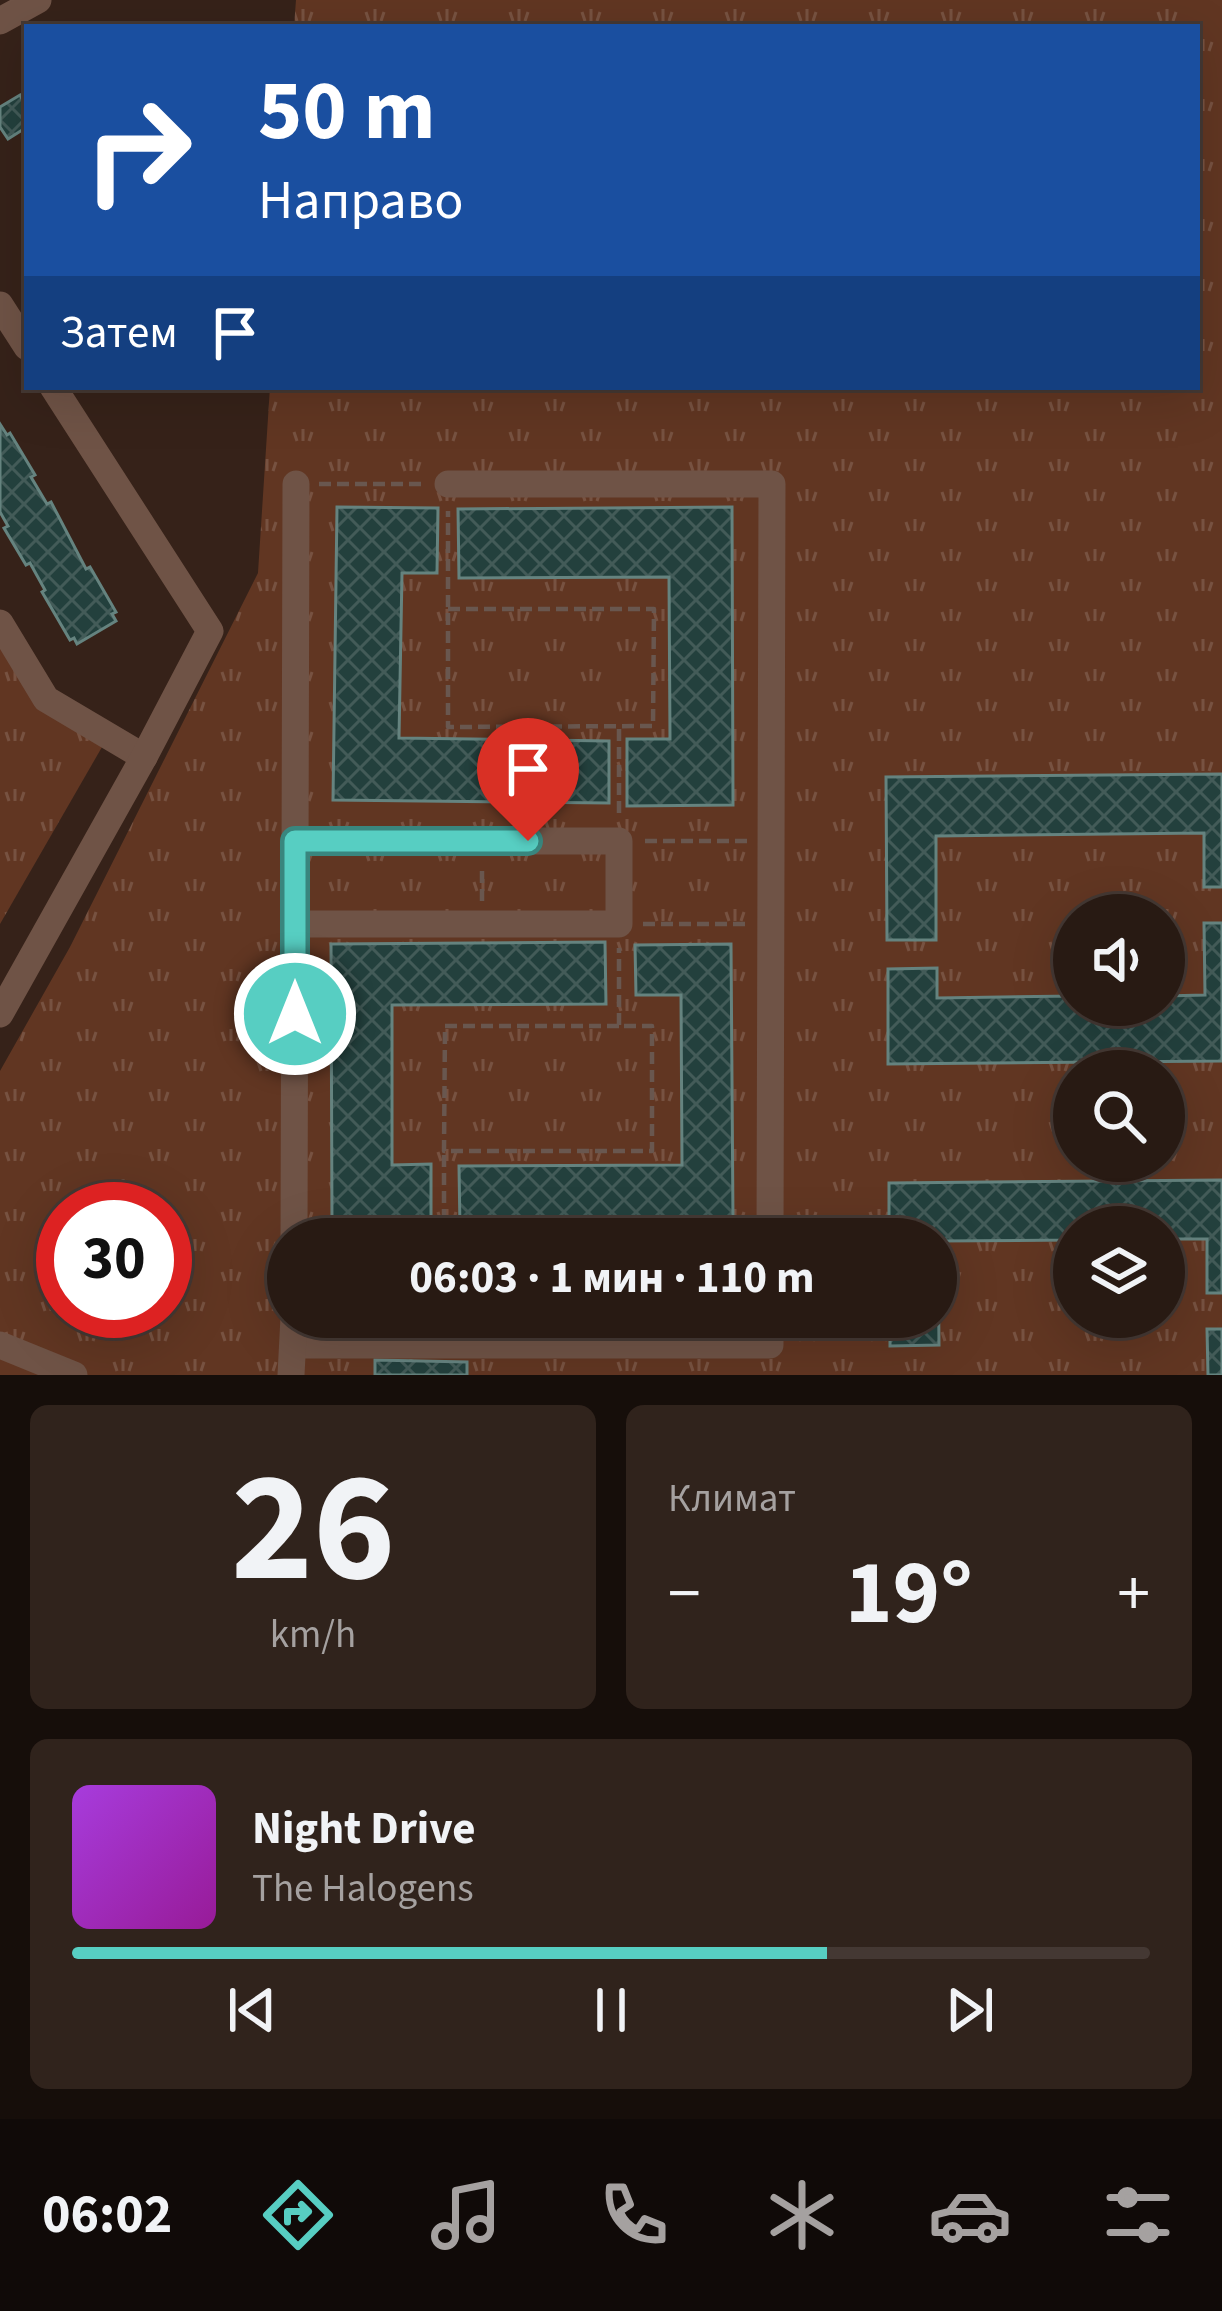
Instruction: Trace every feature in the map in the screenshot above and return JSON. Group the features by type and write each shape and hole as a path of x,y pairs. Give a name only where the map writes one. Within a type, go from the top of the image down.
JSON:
{"street":[{"path":"0,21 38,0"},
{"path":"0,305 24,342"},
{"path":"0,1014 210,631 55,390"},
{"path":"294,1218 296,484"},
{"path":"448,484 772,484 770,1218"},
{"path":"0,623 46,699 144,758"},
{"path":"295,841 619,841 619,924 295,924"},
{"path":"291,1375 294,1338"},
{"path":"607,1338 770,1345 770,1338"},
{"path":"0,1346 74,1375"}],"path":[{"path":"296,484 448,484 448,609 448,727 653,726 654,609 448,609"},
{"path":"619,726 619,841 771,841"},
{"path":"482,841 482,924"},
{"path":"619,1026 619,924 771,924"},
{"path":"444,1218 445,1026 652,1026 652,1151 445,1151"}],"green space":[{"path":"296,0 1222,0 1222,1375 0,1375 0,1071 70,947 258,573 270,390 1200,390 1200,24 294,24"},
{"path":"0,637 102,747 0,924"}],"building":[{"path":"20,95 24,102 24,129 8,139 0,127 0,107"},
{"path":"0,424 10,433 35,475 31,477 47,504 51,502 86,569 90,567 116,612 112,614 116,621 77,644 74,638 70,640 30,563 26,565 4,528 8,526 0,512"},
{"path":"337,507 438,508 437,573 402,573 399,738 609,741 609,803 333,800"},
{"path":"732,507 733,805 627,806 627,739 670,739 669,577 459,578 458,509"},
{"path":"1222,774 1222,887 1204,887 1204,833 936,836 936,940 887,940 886,777"},
{"path":"1204,923 1222,923 1222,1061 1185,1061 1185,1050 1053,1050 1053,1063 888,1064 888,969 937,968 937,998 1053,996 1053,1026 1185,1026 1185,995 1205,995"},
{"path":"605,942 606,1004 392,1005 392,1165 431,1164 431,1218 332,1218 331,944"},
{"path":"731,944 733,1218 460,1218 459,1166 682,1165 681,995 636,995 635,945"},
{"path":"1222,1180 1222,1293 1207,1293 1207,1239 1185,1239 1185,1206 1053,1206 1053,1240 957,1241 957,1218 889,1218 889,1183"},
{"path":"1207,1329 1222,1329 1222,1375 1208,1375"},
{"path":"890,1338 939,1338 939,1345 890,1346"},
{"path":"375,1360 467,1362 467,1375 375,1375"}],"route":[{"path":"295,1014 295,841 528,841"}]}
